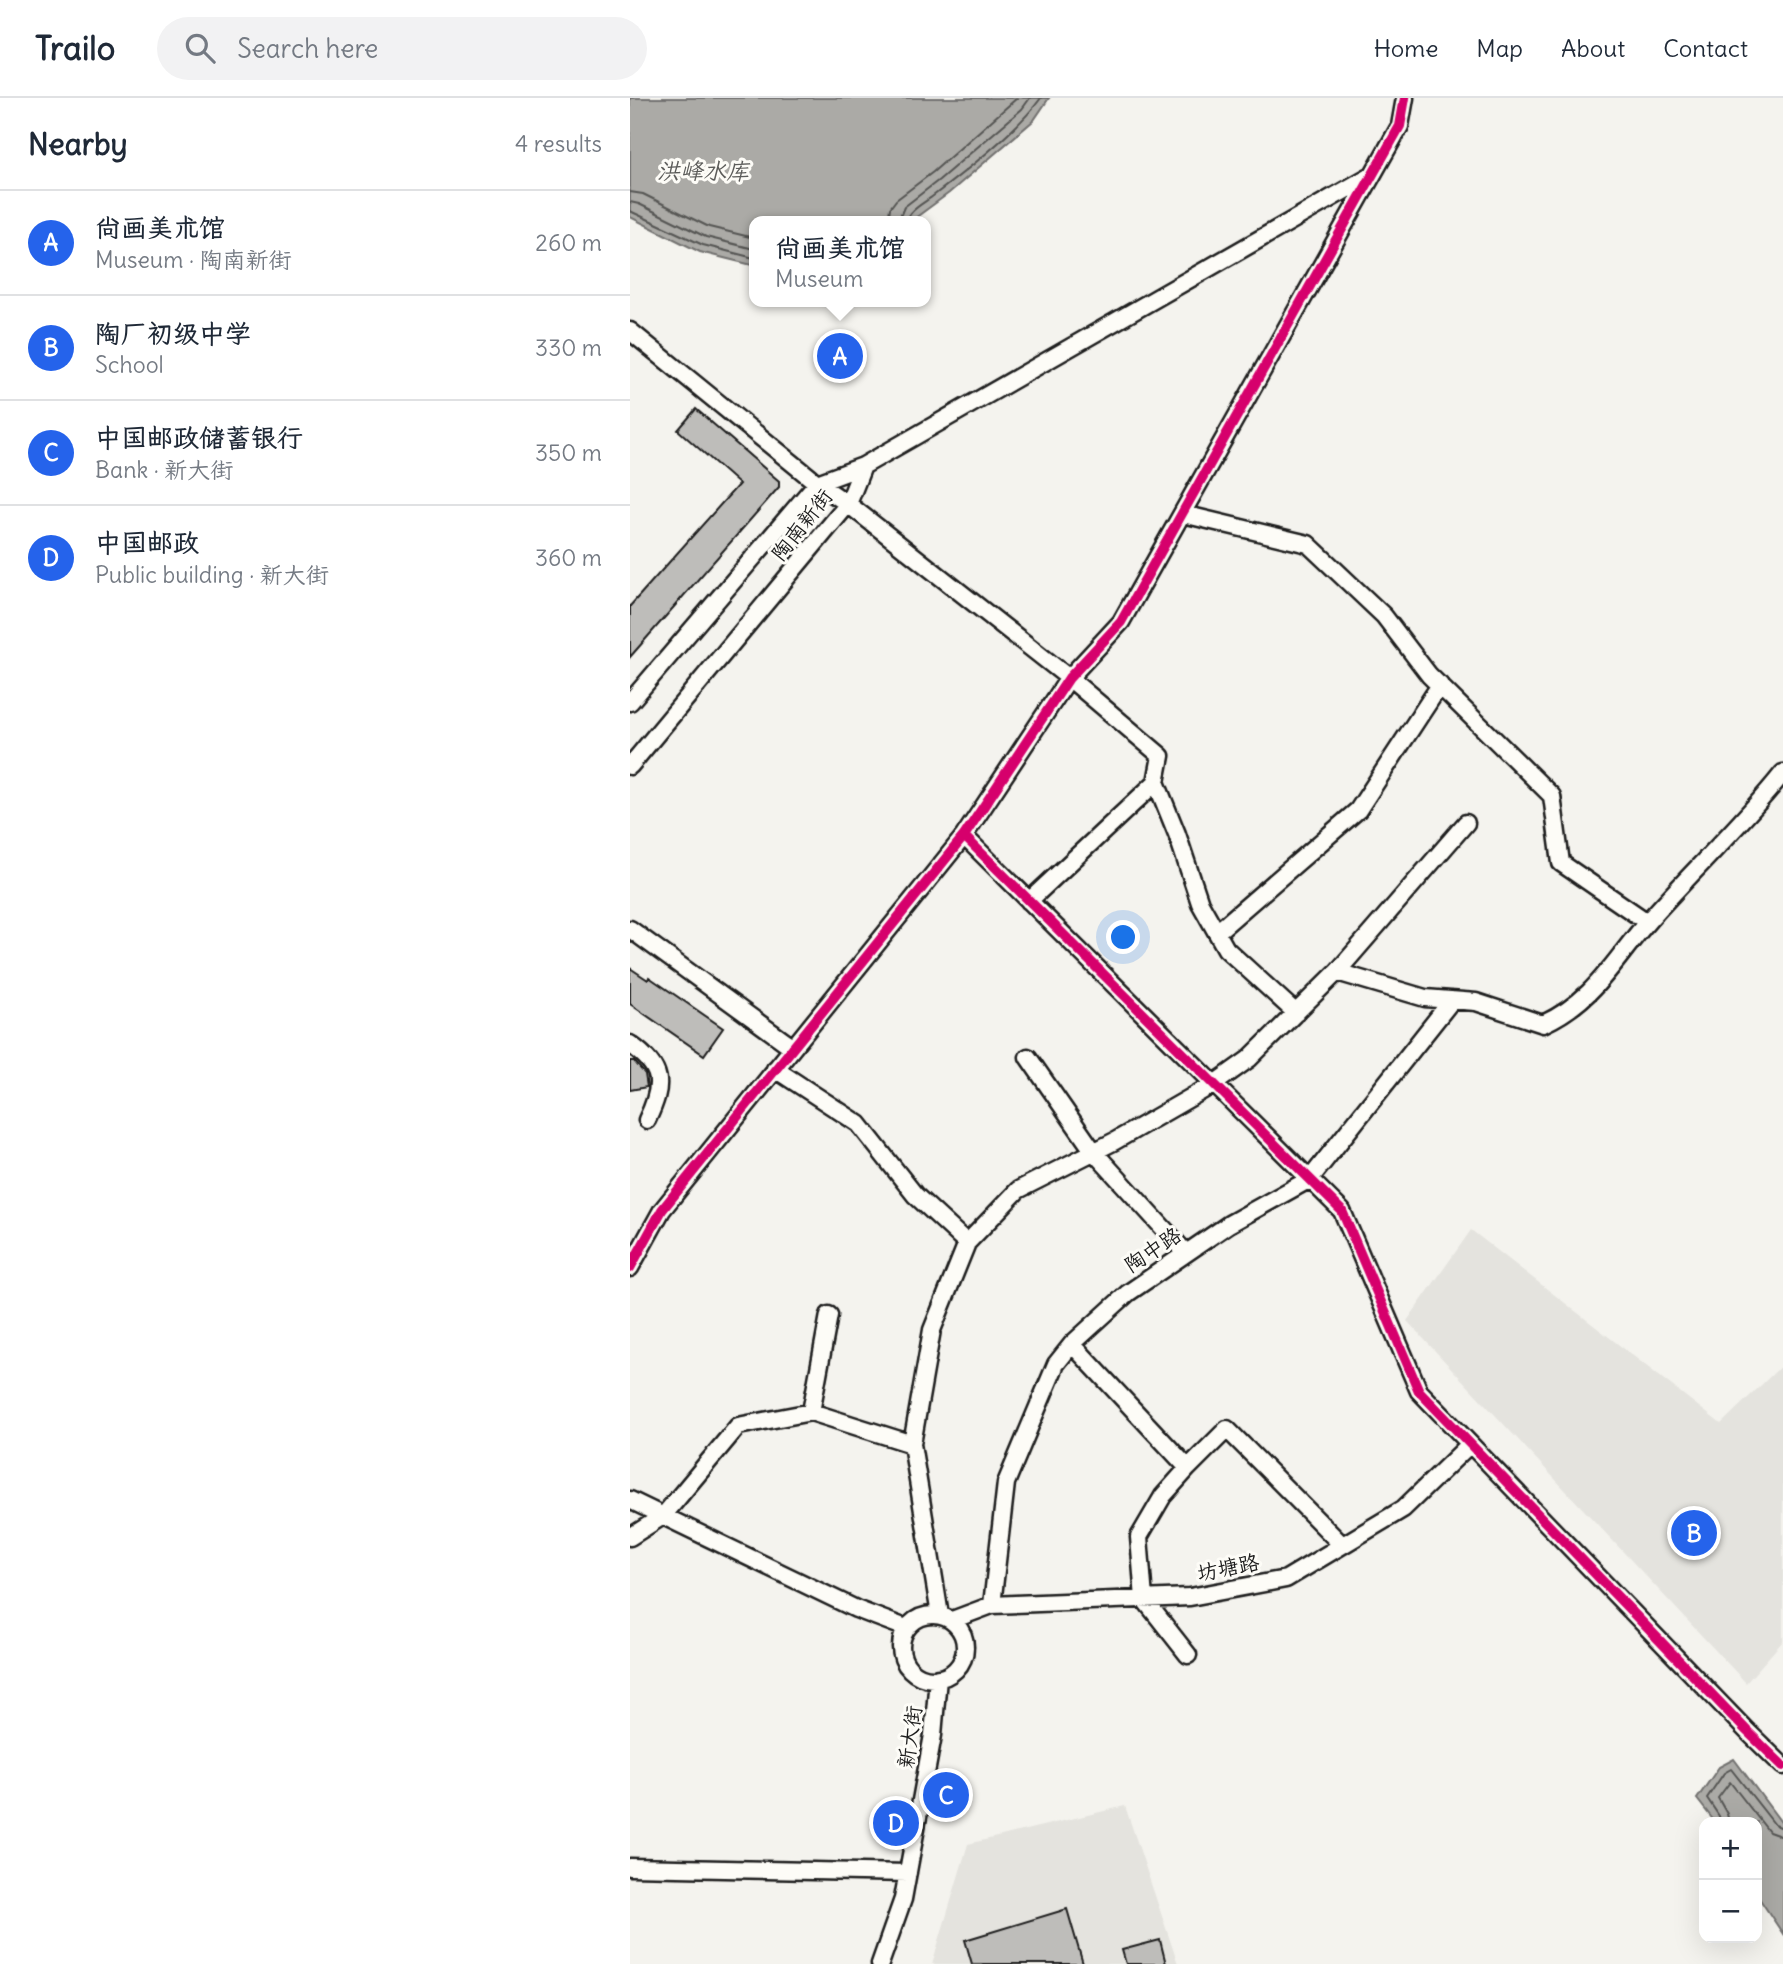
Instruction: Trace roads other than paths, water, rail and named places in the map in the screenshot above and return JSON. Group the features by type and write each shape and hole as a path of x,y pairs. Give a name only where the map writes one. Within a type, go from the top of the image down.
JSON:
{"street":[{"path":"630,1268 663,1210 964,836 1069,678 1121,622 1400,126 1405,98"},
{"path":"863,466 1370,176"},
{"path":"630,331 817,484 848,504 1069,678 1161,756 1156,782 1200,903 1226,949 1296,1013"},
{"name":"陶南新街","path":"630,702 817,484 863,466"},
{"name":"陶南新街","path":"630,766 848,504 863,466"},
{"path":"1183,514 1308,544 1384,616 1440,685 1552,796 1561,863 1647,922"},
{"path":"1217,932 1358,810 1440,685"},
{"path":"1338,972 1425,998 1476,1002 1543,1024 1566,1014 1601,981 1647,922 1783,773"},
{"path":"1029,901 1156,782"},
{"path":"946,1617 912,1444 932,1330 967,1243 1018,1190 1094,1152 1214,1084 1249,1059 1338,972 1466,823"},
{"path":"964,836 1342,1211 1419,1391 1783,1766"},
{"path":"630,929 792,1047"},
{"name":"陶中路","path":"992,1605 1006,1483 1056,1364 1072,1344 1128,1293 1229,1224 1310,1179 1452,1000"},
{"path":"630,1044 647,1056 657,1073 657,1100 646,1120"},
{"path":"1028,1057 1094,1152 1186,1253"},
{"path":"775,1069 859,1124 915,1195 967,1243"},
{"path":"811,1412 829,1315"},
{"path":"1072,1344 1188,1468"},
{"path":"630,1537 663,1516 738,1426 811,1412 912,1444"},
{"path":"1188,1655 1144,1599 1139,1537 1163,1496 1227,1429 1342,1545"},
{"name":"坊塘路","path":"946,1617 992,1605 1190,1597 1286,1578 1403,1509 1470,1444"},
{"path":"630,1500 856,1609 906,1628"},
{"path":"927,1615 946,1617 960,1629 965,1641 965,1654 960,1665 950,1674 939,1678 926,1678 914,1673 905,1664 901,1652 901,1640 906,1628 916,1619 927,1615"},
{"name":"新大街","path":"880,1964 903,1899 933,1735 939,1678"},
{"path":"630,1867 908,1873"}],"water":[{"name":"洪峰水库","path":"630,98 1049,98 1034,120 949,193 918,216 749,216 749,264 700,252 630,217"},
{"path":"1734,1759 1783,1825 1783,1934 1762,1902 1762,1817 1711,1817 1697,1799 1719,1767"}],"place":[{"name":"尚画美术馆","path":"840,356"},
{"name":"陶厂初级中学","path":"1694,1533"},
{"name":"中国邮政储蓄银行","path":"946,1795"},
{"name":"中国邮政","path":"896,1823"}]}
